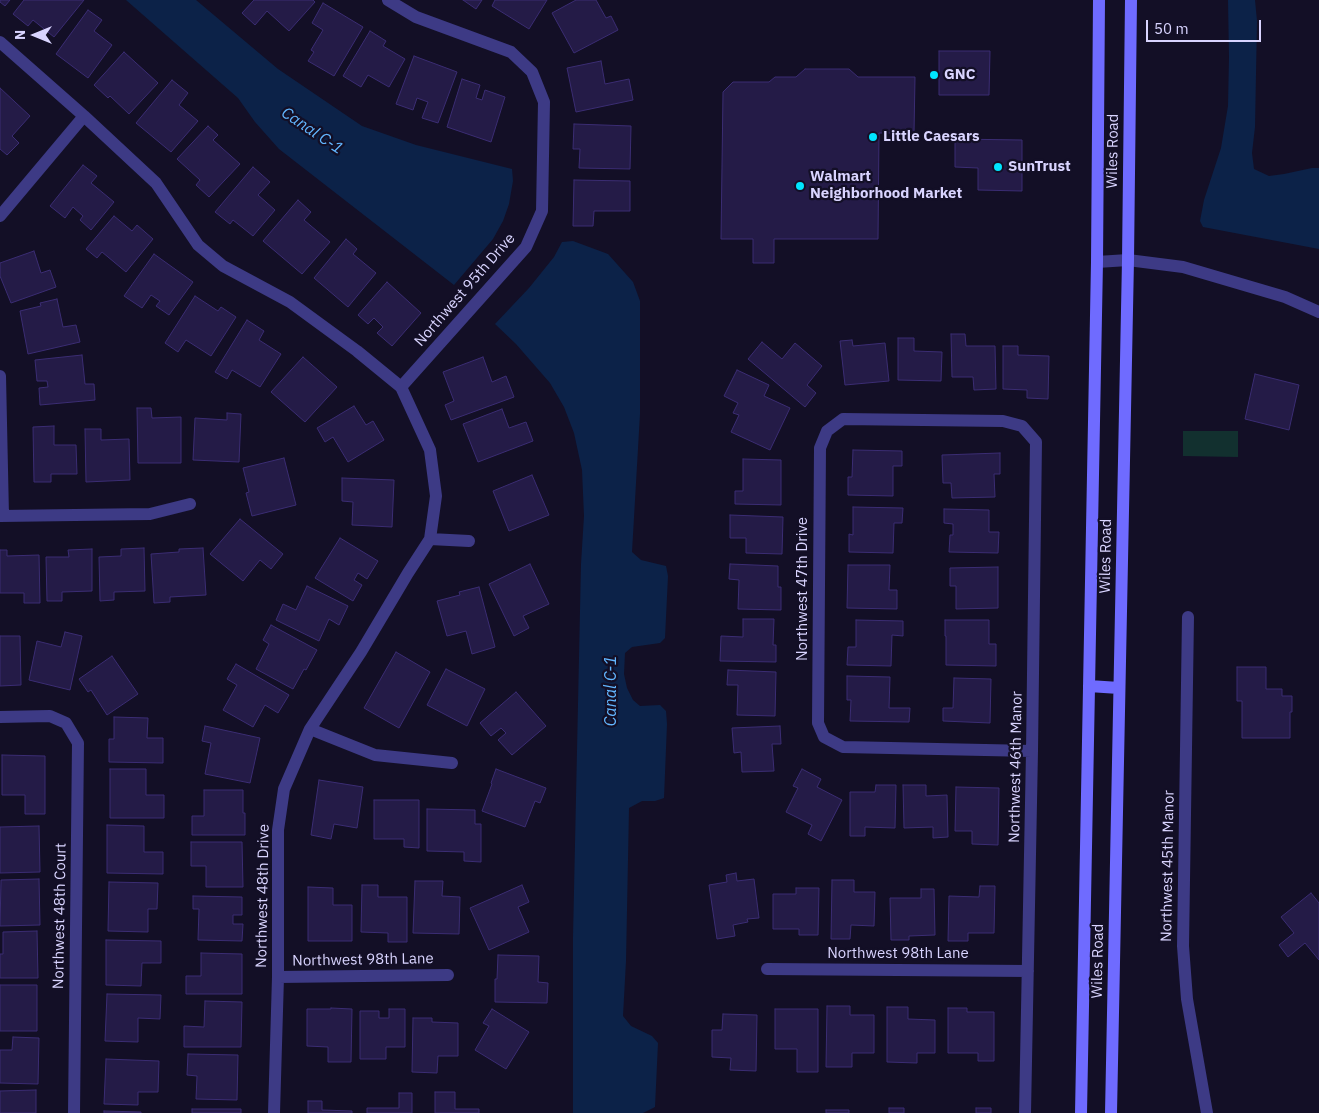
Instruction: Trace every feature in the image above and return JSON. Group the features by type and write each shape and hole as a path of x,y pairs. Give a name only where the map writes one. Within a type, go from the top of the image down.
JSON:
{"main road":[{"name":"Wiles Road","path":"1081,1113 1097,262 1099,0"},
{"name":"Wiles Road","path":"1111,1113 1128,260 1130,0"},
{"path":"1089,686 1119,688"}],"street":[{"name":"Northwest 95th Drive","path":"395,2 416,17 510,52 532,72 544,102 542,211 526,247 400,387"},
{"path":"0,42 156,183 198,244 223,266 290,302 357,351 400,387"},
{"path":"0,216 84,116"},
{"path":"1097,262 1128,260 1183,267 1285,297 1319,312"},
{"path":"0,376 1,516 150,514 190,504"},
{"name":"Northwest 48th Drive","path":"274,1113 278,977 278,830 284,789 310,730 430,540 436,496 430,450 400,387"},
{"name":"Northwest 47th Drive","path":"1022,426 1003,421 843,419 828,431 820,448 818,724 824,737 843,747 1032,751"},
{"name":"Northwest 46th Manor","path":"1022,426 1036,442 1025,1113"},
{"path":"430,540 469,541"},
{"name":"Northwest 45th Manor","path":"1188,617 1183,946 1187,999 1207,1113"},
{"name":"Northwest 48th Court","path":"0,717 50,716 66,724 78,743 74,1113"},
{"path":"310,730 375,755 452,763"},
{"name":"Northwest 98th Lane","path":"767,969 1028,971"},
{"name":"Northwest 98th Lane","path":"278,977 448,975"}],"green space":[{"path":"1183,431 1238,431 1238,457 1183,456"}],"water":[{"name":"Canal C-1","path":"126,0 196,0 278,69 362,126 416,145 512,169 513,181 509,204 503,221 493,239 454,285 279,149 255,122 238,98"},
{"path":"1228,0 1255,0 1257,21 1255,127 1252,153 1254,169 1269,176 1319,168 1319,249 1203,227 1200,221 1204,200 1221,148 1228,106"},
{"name":"Canal C-1","path":"573,241 608,254 633,282 640,301 640,414 632,552 641,560 666,566 668,576 665,638 660,643 632,647 625,653 624,674 627,688 633,700 640,706 660,705 666,711 667,724 664,798 655,801 642,801 629,808 623,1016 631,1026 652,1036 658,1043 655,1107 643,1113 573,1113 573,937 581,564 584,516 582,470 574,433 564,407 550,383 516,344 495,324 529,288 554,257 562,242"}],"building":[{"path":"0,0 10,0 5,6"},
{"path":"24,0 84,0 54,37 33,20 28,26 13,14"},
{"path":"254,0 313,0 315,2 289,31 267,11 255,25 242,13"},
{"path":"463,0 482,0 476,9"},
{"path":"495,0 547,0 529,29 492,6"},
{"path":"576,0 596,0 606,18 611,16 618,30 574,53 552,13"},
{"path":"323,3 363,27 334,76 308,61 314,52 311,50 323,30 312,23"},
{"path":"88,10 102,20 94,31 112,45 88,78 56,54"},
{"path":"370,31 386,41 383,46 405,59 389,87 368,75 361,87 343,76"},
{"path":"939,51 990,51 989,95 939,95"},
{"path":"124,52 158,83 129,114 110,96 108,98 94,85"},
{"path":"414,56 457,72 438,123 422,118 428,102 417,98 413,110 396,104"},
{"path":"601,61 605,84 629,79 633,100 576,112 567,68"},
{"name":"Walmart Neighborhood Market","path":"805,69 849,69 858,77 915,77 914,133 879,133 878,239 774,239 774,263 753,263 753,239 721,239 723,92 733,82 769,82 775,77 796,77"},
{"path":"462,79 480,85 476,98 482,100 485,90 505,97 491,142 447,127"},
{"path":"172,80 188,93 179,105 198,121 171,152 136,123"},
{"path":"0,88 30,116 12,136 19,143 7,155 0,149"},
{"path":"574,124 631,126 630,169 579,168 580,149 573,149"},
{"path":"208,126 218,135 213,140 240,164 209,197 196,185 200,180 177,159"},
{"path":"955,139 1022,140 1022,191 978,190 978,168 955,167"},
{"path":"83,165 97,176 91,183 114,202 91,230 80,220 83,216 73,207 65,218 50,206"},
{"path":"253,167 270,182 258,195 275,210 253,236 233,220 230,224 215,212"},
{"path":"574,180 630,181 630,211 594,211 593,226 573,226"},
{"path":"298,200 311,212 304,220 330,242 302,274 263,241"},
{"path":"114,216 132,231 137,225 153,239 126,272 102,252 97,258 86,249"},
{"path":"346,239 357,249 353,254 376,273 348,307 314,278"},
{"path":"34,251 41,273 50,270 56,287 11,303 0,276 0,263"},
{"path":"154,254 193,282 169,315 156,306 160,301 151,295 142,308 124,296"},
{"path":"387,282 421,313 392,346 377,333 383,327 374,318 368,324 358,315"},
{"path":"195,296 218,311 221,307 236,317 211,356 186,340 178,352 165,343"},
{"path":"57,299 63,327 76,325 80,342 28,354 20,311 41,306 40,303"},
{"path":"247,320 264,331 259,340 281,354 260,387 232,370 227,379 215,372"},
{"path":"951,334 965,334 966,346 995,346 996,389 974,390 973,377 952,377"},
{"path":"898,338 914,338 914,351 942,352 941,381 898,380"},
{"path":"852,340 853,346 885,343 889,381 845,385 840,341"},
{"path":"762,342 782,359 795,343 822,366 807,385 816,393 805,407 748,359"},
{"path":"1003,346 1018,346 1018,355 1049,356 1048,399 1027,398 1027,390 1003,389"},
{"path":"82,355 85,384 94,384 95,400 40,405 39,388 48,387 47,381 37,381 35,360"},
{"path":"303,357 337,387 305,422 271,392"},
{"path":"483,357 492,382 506,376 514,397 451,420 445,405 454,401 443,372"},
{"path":"737,370 769,385 764,396 790,408 770,450 731,432 739,415 733,413 738,403 724,396"},
{"path":"1255,374 1299,385 1289,430 1245,419"},
{"path":"354,406 366,425 373,421 384,440 348,462 333,437 325,442 317,428"},
{"path":"137,408 151,408 152,418 181,417 181,463 138,463"},
{"path":"502,409 509,428 526,422 533,441 478,462 463,424"},
{"path":"227,413 241,414 239,462 193,460 195,418 227,420"},
{"path":"54,426 54,445 76,445 77,474 51,474 51,482 34,482 33,427"},
{"path":"85,429 101,429 101,440 129,439 130,480 86,482"},
{"path":"853,450 902,451 902,466 893,466 893,496 848,495 848,477 852,477"},
{"path":"1000,453 1000,474 994,474 995,497 952,498 951,483 943,483 942,455"},
{"path":"284,458 296,505 252,516 246,493 249,492 243,468"},
{"path":"743,459 781,460 781,505 735,504 735,491 743,491"},
{"path":"532,475 549,515 509,531 493,491"},
{"path":"342,478 394,480 392,527 352,525 353,502 342,501"},
{"path":"853,507 903,508 902,523 894,523 893,553 849,552 849,534 853,535"},
{"path":"944,509 989,510 989,532 999,532 998,553 949,552 950,535 953,535 953,524 944,523"},
{"path":"730,515 783,517 782,554 746,553 746,538 730,538"},
{"path":"240,519 283,554 271,569 260,560 243,581 210,554"},
{"path":"340,538 378,561 367,579 358,573 354,580 362,585 353,601 315,578"},
{"path":"144,548 145,591 114,592 114,600 100,601 99,557 121,556 121,549"},
{"path":"203,548 206,595 170,597 170,602 154,603 151,554 179,552 179,549"},
{"path":"92,549 92,591 62,592 62,601 47,601 46,557 69,557 68,550"},
{"path":"0,550 7,550 7,556 39,555 40,603 24,603 24,593 0,593"},
{"path":"530,564 549,604 523,616 529,628 514,636 489,584"},
{"path":"730,564 778,566 778,587 781,587 781,610 738,609 739,580 729,579"},
{"path":"848,565 890,565 889,590 897,590 897,609 847,608"},
{"path":"998,567 998,608 956,609 956,586 950,586 950,568"},
{"path":"307,586 348,606 339,625 329,619 319,641 276,620 283,604 296,610"},
{"path":"479,587 495,647 472,654 466,631 447,636 437,601 460,595 459,592"},
{"path":"743,619 774,619 773,645 776,645 776,662 720,661 721,636 743,637"},
{"path":"856,620 903,621 903,636 892,635 891,666 847,665 848,647 856,647"},
{"path":"945,620 989,620 989,644 996,644 996,666 946,665"},
{"path":"271,625 317,650 293,689 256,669 269,644 263,640"},
{"path":"65,632 82,636 70,690 29,680 37,641 61,647"},
{"path":"0,636 20,636 21,685 0,686"},
{"path":"396,652 430,672 399,728 364,708"},
{"path":"112,656 138,694 107,715 91,690 88,692 79,679"},
{"path":"236,664 289,695 278,713 265,705 253,727 223,710 237,685 227,679"},
{"path":"1237,667 1266,667 1266,689 1282,689 1282,696 1292,696 1290,738 1242,738 1242,701 1237,701"},
{"path":"446,669 485,689 467,726 427,705"},
{"path":"728,670 776,672 775,716 737,715 738,685 727,685"},
{"path":"847,676 890,677 889,708 910,708 909,722 850,721 851,700 847,700"},
{"path":"954,678 991,679 990,723 943,721 943,708 953,708"},
{"path":"516,692 546,726 512,755 498,740 506,733 501,728 491,736 480,723"},
{"path":"114,717 148,718 147,738 163,738 163,763 109,762 109,739 114,739"},
{"path":"205,726 260,738 250,783 205,774 211,743 202,741"},
{"path":"780,726 781,744 772,744 774,771 742,772 741,752 734,753 732,728"},
{"path":"2,755 45,756 45,814 25,814 25,795 2,795"},
{"path":"110,769 146,769 146,795 164,795 164,818 110,818"},
{"path":"496,769 546,788 540,803 535,801 525,827 482,811"},
{"path":"802,769 821,779 817,787 842,800 821,841 808,834 812,825 786,812 798,788 793,786"},
{"path":"319,780 363,787 357,828 334,824 331,839 311,835"},
{"path":"876,785 896,785 895,828 865,827 865,836 850,836 850,792 875,792"},
{"path":"903,785 926,785 926,796 947,795 948,837 933,838 933,827 904,828"},
{"path":"956,787 999,788 998,845 972,844 972,831 955,831"},
{"path":"204,790 243,790 245,835 192,835 192,816 204,816"},
{"path":"374,800 419,800 419,848 404,847 404,839 374,839"},
{"path":"427,809 475,810 475,824 481,824 481,862 464,861 464,852 427,851"},
{"path":"107,825 144,826 144,852 163,852 163,874 107,873"},
{"path":"39,826 40,872 0,873 0,827"},
{"path":"191,842 242,842 243,887 206,887 206,866 191,866"},
{"path":"736,873 737,881 754,879 759,918 747,919 748,922 733,925 735,936 717,939 709,885 727,882 726,875"},
{"path":"39,879 40,925 0,926 1,880"},
{"path":"832,880 854,880 854,892 875,892 874,926 851,925 850,939 831,939"},
{"path":"415,881 443,881 442,896 460,897 459,934 413,933"},
{"path":"109,882 158,883 157,909 148,909 148,932 108,931"},
{"path":"362,885 378,885 378,897 407,897 407,942 388,942 388,933 361,932"},
{"path":"522,885 529,902 518,907 529,932 489,950 470,908"},
{"path":"980,886 995,886 994,933 968,933 968,941 948,941 949,896 979,897"},
{"path":"308,887 333,888 333,905 352,905 352,941 308,941"},
{"path":"796,888 819,888 818,935 799,935 799,929 773,929 773,894 796,894"},
{"path":"921,889 934,889 935,935 909,936 909,940 891,940 890,898 921,898"},
{"path":"1311,893 1319,903 1319,960 1305,943 1288,957 1279,945 1294,933 1281,917"},
{"path":"193,896 242,897 242,915 233,915 233,924 243,924 242,941 198,940 199,909 193,909"},
{"path":"37,931 38,978 0,978 0,954 3,954 3,932"},
{"path":"106,940 161,941 161,963 142,963 141,986 106,985"},
{"path":"201,953 242,954 242,994 186,994 186,976 201,976"},
{"path":"498,955 539,956 538,982 548,983 547,1003 495,1002"},
{"path":"0,985 37,985 37,1031 0,1031"},
{"path":"107,994 161,995 160,1019 138,1018 138,1042 105,1041"},
{"path":"205,1001 242,1002 241,1047 184,1047 184,1026 204,1027"},
{"path":"827,1006 850,1006 850,1015 874,1015 874,1053 852,1053 852,1067 826,1067"},
{"path":"887,1007 908,1007 908,1019 935,1020 935,1053 917,1053 917,1063 887,1062"},
{"path":"948,1008 967,1008 967,1012 994,1012 994,1061 978,1061 978,1053 948,1053"},
{"path":"307,1009 352,1009 351,1062 328,1062 328,1047 307,1046"},
{"path":"389,1009 405,1009 405,1047 386,1047 386,1059 360,1059 360,1011 379,1011 379,1018 389,1018"},
{"path":"492,1009 529,1032 506,1069 475,1050 489,1026 483,1023"},
{"path":"775,1009 818,1009 818,1072 797,1072 797,1049 775,1049"},
{"path":"723,1014 757,1015 756,1071 730,1070 731,1058 712,1057 712,1030 722,1030"},
{"path":"413,1018 432,1018 432,1022 458,1023 458,1056 438,1056 437,1073 412,1072"},
{"path":"13,1037 39,1038 38,1084 0,1083 0,1050 12,1050"},
{"path":"188,1054 238,1055 237,1100 196,1099 197,1076 187,1075"},
{"path":"106,1059 159,1061 158,1092 138,1092 138,1105 104,1104"},
{"path":"36,1090 36,1113 0,1113 0,1091"},
{"path":"435,1092 455,1092 455,1109 479,1109 479,1113 435,1113"},
{"path":"399,1093 412,1093 412,1113 367,1113 367,1108 399,1108"},
{"path":"308,1101 322,1101 322,1110 352,1111 352,1113 308,1113"},
{"path":"889,1108 904,1108 904,1113 889,1113"},
{"path":"976,1108 991,1108 991,1113 976,1113"},
{"path":"192,1109 241,1109 241,1113 192,1113"},
{"path":"826,1110 849,1110 849,1113 826,1113"},
{"path":"104,1111 141,1112 141,1113 104,1113"}],"place":[{"name":"GNC","path":"934,75"},
{"name":"Little Caesars","path":"873,137"},
{"name":"SunTrust","path":"998,167"},
{"name":"Walmart Neighborhood Market","path":"800,186"}]}
